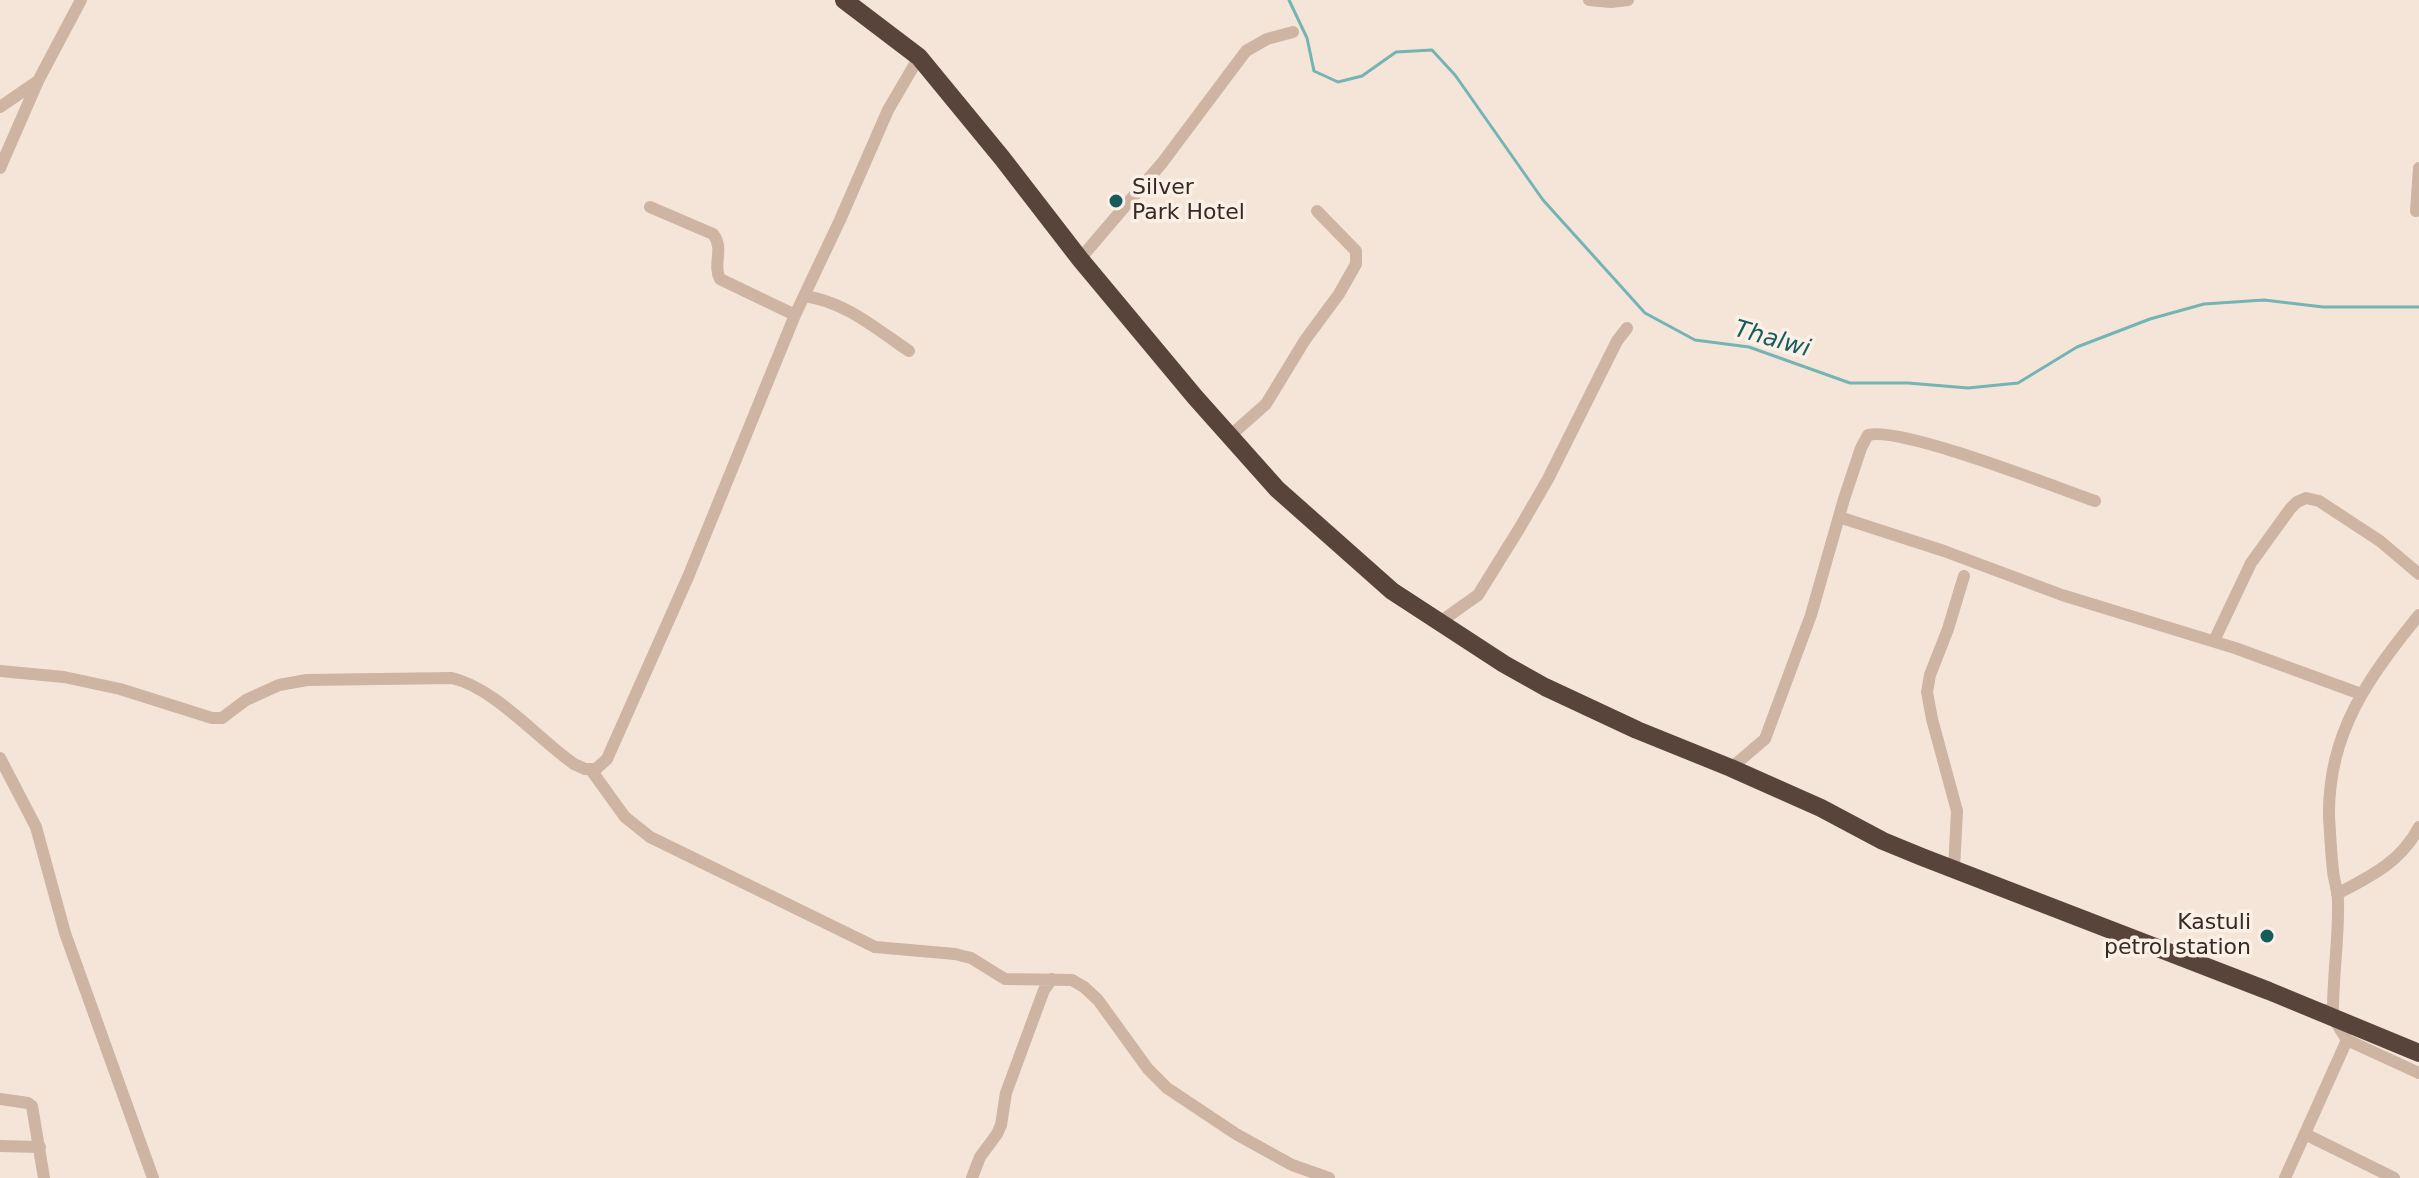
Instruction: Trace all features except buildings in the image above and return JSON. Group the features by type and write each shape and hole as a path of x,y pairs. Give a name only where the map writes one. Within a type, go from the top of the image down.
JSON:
{"highway":[{"path":"844,0 919,57 1195,397 1277,489 1392,591 1504,664 1566,698 1821,808 1883,841 2419,1053"}],"street":[{"path":"0,168 38,81 81,0"},
{"path":"1589,0 1628,0"},
{"path":"1080,259 1162,163 1246,51 1267,39 1293,32"},
{"path":"0,671 109,686 212,718 222,718 246,700 279,685 307,680 452,678 466,681 511,713 566,759 585,769 596,769 607,759 688,577 795,315 888,110 919,57"},
{"path":"0,107 38,81"},
{"path":"2416,211 2419,168"},
{"path":"650,207 713,234 719,244 716,267 720,279 795,315"},
{"path":"1231,435 1266,404 1356,264 1356,251 1317,211"},
{"path":"804,296 839,304 909,351"},
{"path":"1440,622 1478,595 1548,479 1617,341 1627,328"},
{"path":"1731,768 1765,739 1811,615 1839,517 1868,435 1873,433 1910,439 2095,501"},
{"path":"2214,641 2251,563 2290,509 2306,498 2319,501 2380,541 2419,574"},
{"path":"1839,517 1944,551 2076,600 2214,641 2361,694"},
{"path":"1954,869 1957,811 1927,692 1964,576"},
{"path":"2315,1010 2333,1010 2337,894 2330,834 2331,778 2341,740 2374,672 2419,615"},
{"path":"0,758 36,827 65,933 152,1173 137,1178"},
{"path":"591,770 625,817 650,837 875,947 955,954 971,958 1005,979 1072,980 1098,1000 1148,1069 1167,1088 1236,1134 1292,1165 1329,1178"},
{"path":"2337,894 2388,866 2406,848 2419,827"},
{"path":"972,1178 980,1157 1001,1125 1006,1093 1044,990 1052,979"},
{"path":"2334,1019 2347,1040 2419,1073"},
{"path":"2285,1178 2347,1040"},
{"path":"0,1099 31,1104 44,1178"},
{"path":"2305,1134 2390,1177"},
{"path":"0,1146 40,1147"}],"waterway":[{"name":"Thalwi","path":"1289,0 1307,38 1314,71 1338,82 1362,76 1396,52 1432,50 1455,75 1543,200 1645,313 1695,340 1749,347 1850,383 1908,383 1968,388 2018,383 2077,347 2150,319 2204,304 2264,300 2323,307 2419,307"}],"place":[{"name":"Silver Park Hotel","path":"1116,201"},
{"name":"Kastuli petrol station","path":"2267,936"}]}
